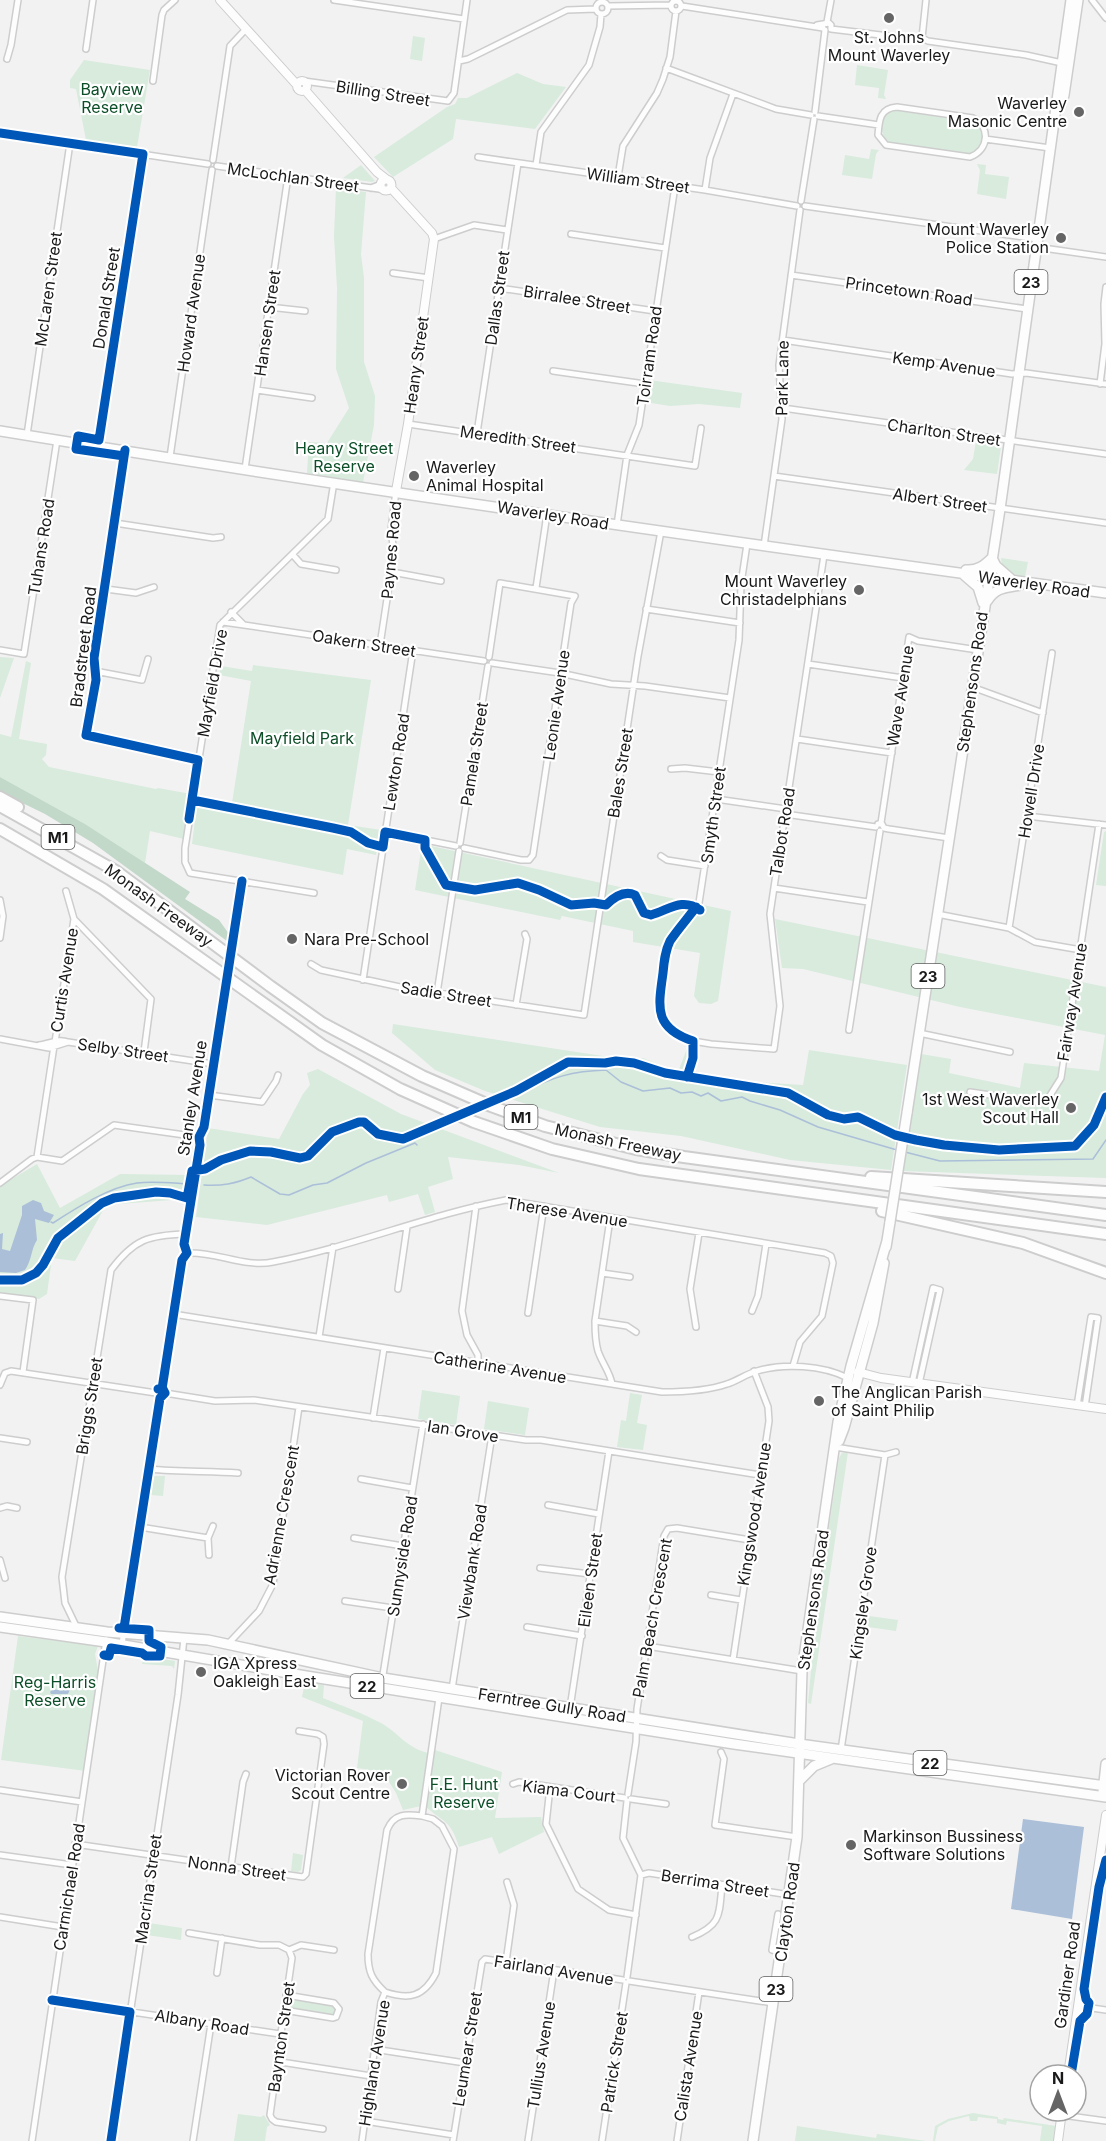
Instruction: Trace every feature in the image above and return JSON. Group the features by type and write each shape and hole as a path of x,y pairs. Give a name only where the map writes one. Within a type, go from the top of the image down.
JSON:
{"highway":[{"path":"0,797 60,831 116,871"},
{"name":"Monash Freeway","path":"0,806 116,871 322,1023 422,1076 491,1106 545,1126 582,1137 684,1157 1106,1215"},
{"name":"Monash Freeway","path":"0,829 103,889 322,1045 400,1089 474,1122 552,1149 639,1169 1106,1234"},
{"path":"0,835 42,852"},
{"path":"799,1173 1106,1192"},
{"path":"803,1193 1023,1244 1106,1273"}],"main road":[{"name":"Stephensons Road","path":"854,1369 865,1348 883,1274 1000,509 1036,243 1054,122 1061,94 1071,0"},
{"name":"Stephensons Road","path":"1065,63 1078,0"},
{"name":"Waverley Road","path":"0,431 617,525 1106,593"},
{"path":"950,572 973,571 992,558 996,566 1013,580"},
{"path":"963,574 978,587 984,606"},
{"path":"984,606 996,590 1030,583"},
{"name":"Stephensons Road","path":"835,1448 844,1428 854,1388 854,1369 887,1240"},
{"path":"848,1378 854,1369"},
{"name":"Stephensons Road","path":"799,1748 802,1671 838,1422 848,1378"},
{"name":"Ferntree Gully Road","path":"0,1617 77,1628 122,1644 381,1689 637,1723 799,1748 841,1750 888,1762"},
{"name":"Ferntree Gully Road","path":"0,1627 106,1637 123,1634 184,1638 228,1644 349,1672 570,1708 637,1723"},
{"name":"Ferntree Gully Road","path":"799,1748 832,1758 888,1762 1019,1780 1105,1798"},
{"name":"Clayton Road","path":"753,2141 797,1837 799,1748"},
{"path":"799,1781 814,1766 832,1758"},
{"path":"1086,1784 1099,1775 1106,1765"},
{"path":"1105,1798 1106,1765"},
{"name":"Ferntree Gully Road","path":"1019,1780 1105,1786"}],"street":[{"path":"7,59 18,0"},
{"path":"86,49 93,0"},
{"path":"153,81 162,15 175,0"},
{"path":"220,0 289,75 302,85 377,172 385,185 432,233 434,239 474,225 507,230"},
{"path":"334,0 464,20"},
{"path":"467,0 459,61 468,59 567,10 596,9 601,14 600,27 589,64 541,132 536,165"},
{"name":"Park Lane","path":"764,546 783,408 779,365 831,0"},
{"path":"922,36 926,0"},
{"path":"1092,0 1106,18"},
{"path":"596,9 603,1 608,6 671,5 673,1 812,25 914,39 922,36"},
{"path":"618,177 623,146 657,93 666,68 676,11 680,9 679,2"},
{"path":"671,5 676,11"},
{"path":"601,14 607,10 608,6"},
{"name":"Howard Avenue","path":"170,457 230,46 246,29"},
{"path":"922,36 928,41 1065,63"},
{"name":"Billing Street","path":"302,85 317,83 448,101 454,93 459,61"},
{"path":"666,68 777,109 879,125"},
{"path":"705,190 711,158 733,94"},
{"path":"888,108 973,118 979,121 986,130 985,139 984,147 979,154 970,157 886,145 878,135 881,114 888,108"},
{"name":"McLochlan Street","path":"0,133 369,189 385,185"},
{"path":"985,139 1050,148"},
{"name":"McLaren Street","path":"27,435 70,143"},
{"name":"Donald Street","path":"98,446 143,154"},
{"name":"William Street","path":"478,157 705,190 1036,243 1106,257"},
{"name":"Dallas Street","path":"477,433 518,162"},
{"name":"Hansen Street","path":"245,469 288,176"},
{"name":"Toirram Road","path":"617,525 627,455 639,425 675,186"},
{"path":"571,234 665,248"},
{"name":"Heany Street","path":"396,491 408,424 434,239"},
{"path":"393,273 429,278"},
{"name":"Princetown Road","path":"791,274 1027,309"},
{"path":"1103,384 1106,287"},
{"name":"Birralee Street","path":"499,288 655,311"},
{"path":"269,307 305,311"},
{"name":"Kemp Avenue","path":"783,340 1103,384"},
{"path":"553,371 645,384"},
{"path":"257,390 312,398"},
{"name":"Charlton Street","path":"783,408 1106,454"},
{"name":"Meredith Street","path":"408,424 695,466 701,428"},
{"name":"Tuhans Road","path":"0,651 24,654 57,440"},
{"name":"Bradstreet Road","path":"125,450 94,658 96,680 86,735 198,760"},
{"name":"Albert Street","path":"774,476 1106,523"},
{"name":"Mayfield Drive","path":"314,893 190,873 185,862 185,848 218,631 231,612 328,519 334,482"},
{"name":"Paynes Road","path":"380,645 394,553 391,530 396,491"},
{"path":"536,588 547,514"},
{"path":"115,523 213,538 221,537"},
{"name":"Bales Street","path":"584,1016 633,686 661,531"},
{"name":"Smyth Street","path":"711,1044 693,1041 672,1033 661,1015 659,1002 666,950 670,941 699,903 730,698 747,544"},
{"path":"293,555 301,564 336,570"},
{"name":"Talbot Road","path":"711,1044 774,1049 780,1006 770,921 824,555"},
{"path":"392,572 441,581"},
{"name":"Pamela Street","path":"436,993 500,583 536,588"},
{"path":"106,589 136,593 154,587"},
{"name":"Leonie Avenue","path":"460,847 521,860 529,860 533,855 571,603 575,596 536,588"},
{"path":"646,609 740,623"},
{"path":"231,612 244,625"},
{"name":"Oakern Street","path":"223,622 560,673 611,684 730,698"},
{"name":"Wave Avenue","path":"849,1030 909,637 918,641 978,650"},
{"name":"Lewton Road","path":"363,980 413,650"},
{"name":"Howell Drive","path":"1009,928 1052,653"},
{"path":"95,671 142,680 148,659"},
{"path":"808,664 903,678"},
{"path":"972,687 1043,713"},
{"path":"797,739 892,753"},
{"path":"671,770 685,768 719,772"},
{"path":"716,799 949,838"},
{"path":"274,816 351,832 368,843 383,847"},
{"path":"1027,816 1102,825"},
{"name":"Fairway Avenue","path":"970,1092 1038,1102 1049,1097 1060,1078 1102,825"},
{"path":"385,832 460,847"},
{"path":"661,856 667,860 705,866"},
{"name":"Stanley Avenue","path":"122,1644 173,1314 182,1260 187,1253 184,1244 200,1145 199,1137 204,1127 242,881"},
{"path":"774,888 868,903"},
{"path":"66,891 74,919 151,999 144,1052"},
{"path":"0,900 3,916 0,938"},
{"path":"937,914 1009,928 1035,942 1081,950"},
{"name":"Curtis Avenue","path":"37,1157 74,919"},
{"path":"516,1005 527,939 525,934"},
{"name":"Sadie Street","path":"311,964 321,970 363,980 584,1016"},
{"path":"919,1033 1010,1052"},
{"name":"Selby Street","path":"0,1039 39,1045 54,1044 60,1040 213,1064"},
{"path":"209,1095 262,1102 276,1082 278,1075"},
{"path":"0,1183 37,1157 62,1161 114,1125 199,1137"},
{"name":"Therese Avenue","path":"187,1253 263,1263 333,1247 476,1206 507,1200 610,1219 825,1253 831,1256 833,1263 822,1316 800,1342 793,1366"},
{"path":"476,1206 462,1311 467,1335 478,1355 478,1364"},
{"path":"528,1313 544,1206"},
{"path":"610,1219 595,1321 598,1350 612,1384"},
{"path":"398,1290 407,1227"},
{"path":"696,1327 690,1290 699,1233"},
{"name":"Briggs Street","path":"77,1628 65,1603 62,1577 111,1270 123,1254 142,1241 162,1234 186,1234"},
{"path":"752,1311 758,1296 766,1244"},
{"path":"319,1337 333,1247"},
{"path":"602,1273 630,1276"},
{"path":"933,1288 940,1290 915,1383 924,1326 933,1288"},
{"path":"0,1296 33,1300 23,1372"},
{"name":"Catherine Avenue","path":"173,1314 662,1392 684,1392 727,1384 754,1371 776,1367 793,1366 825,1371 848,1378"},
{"path":"1091,1317 1098,1318 1092,1359 1081,1407 1091,1317"},
{"path":"595,1321 627,1326 636,1332"},
{"path":"924,1326 931,1328"},
{"path":"373,1418 384,1348"},
{"path":"865,1348 867,1368 871,1375"},
{"path":"1085,1358 1092,1359"},
{"path":"854,1369 881,1378 1106,1409"},
{"name":"Catherine Avenue","path":"825,1371 854,1369"},
{"name":"Kingswood Avenue","path":"733,1660 769,1421 768,1407 754,1371"},
{"name":"Ian Grove","path":"0,1385 4,1372 23,1372 215,1401 254,1400 526,1440 541,1440 760,1475"},
{"path":"854,1388 863,1381 881,1378"},
{"name":"Adrienne Crescent","path":"228,1644 259,1611 273,1584 299,1407"},
{"name":"Sunnyside Road","path":"381,1689 423,1424"},
{"name":"Viewbank Road","path":"452,1689 492,1435"},
{"path":"0,1438 27,1442"},
{"path":"835,1448 885,1455 896,1452"},
{"name":"Eileen Street","path":"570,1708 609,1451"},
{"name":"Kingsley Grove","path":"841,1750 885,1455"},
{"path":"149,1469 176,1472 190,1470 239,1472"},
{"path":"361,1479 412,1488"},
{"path":"548,1505 599,1514"},
{"path":"0,1508 7,1506 17,1508"},
{"path":"209,1555 208,1538 213,1526"},
{"path":"140,1527 208,1538"},
{"name":"Palm Beach Crescent","path":"637,1723 664,1536 668,1529 677,1528 750,1540"},
{"path":"354,1538 403,1546"},
{"path":"0,1560 5,1578"},
{"path":"540,1568 590,1575"},
{"path":"711,1595 741,1600"},
{"path":"345,1601 393,1608"},
{"path":"527,1627 582,1636"},
{"name":"Carmichael Road","path":"32,2141 106,1637"},
{"name":"Macrina Street","path":"111,2141 178,1695 184,1638"},
{"path":"647,1646 802,1671"},
{"path":"385,1992 400,1997 418,1994 426,1989 436,1973 454,1849 442,1826 433,1819 422,1816 439,1698"},
{"path":"637,1723 623,1838 641,1875"},
{"name":"Nonna Street","path":"75,1844 298,1877 306,1874 324,1744 323,1737 318,1734 298,1731"},
{"path":"722,1752 724,1759 715,1826 797,1837"},
{"path":"231,1867 246,1774"},
{"name":"Kiama Court","path":"513,1785 519,1782 666,1804"},
{"path":"550,1787 546,1824 578,1889 609,1910 636,1915"},
{"path":"0,1790 82,1802"},
{"name":"Highland Avenue","path":"362,2141 381,2002 385,1992 374,1982 369,1971 368,1954 387,1830 396,1817 404,1814 422,1816"},
{"name":"Gardiner Road","path":"1070,2063 1106,1815"},
{"path":"0,1855 72,1865"},
{"name":"Berrima Street","path":"641,1875 649,1873 790,1895"},
{"name":"Patrick Street","path":"602,2141 641,1875"},
{"path":"506,1962 514,1905 507,1882"},
{"path":"692,1937 715,1924 722,1884"},
{"path":"777,1914 772,1950 781,1952"},
{"path":"0,1917 63,1927"},
{"path":"189,1933 260,1945 279,1945 289,1950 301,1945 334,1950"},
{"path":"217,1973 222,1938"},
{"name":"Baynton Street","path":"289,1950 292,1958 280,2034 278,2054 281,2062 276,2072 270,2115 276,2122 323,2129"},
{"name":"Fairland Avenue","path":"485,1959 774,2003"},
{"name":"Leumear Street","path":"454,2138 480,1967 485,1959"},
{"name":"Tullius Avenue","path":"528,2141 554,1970"},
{"name":"Calista Avenue","path":"677,2141 699,1992"},
{"path":"284,2010 333,2018 336,2017 339,2009 334,2003 286,1995"},
{"name":"Albany Road","path":"52,2000 280,2034"},
{"path":"1078,2006 1106,2010"},
{"path":"193,2141 211,2024"},
{"path":"374,2049 465,2062"},
{"path":"281,2062 371,2076"},
{"path":"1088,2118 1106,2121"},
{"path":"365,2121 454,2138"},
{"path":"1058,2141 1061,2123"}],"green space":[{"path":"413,36 425,38 422,61 410,59"},
{"name":"Bayview Reserve","path":"84,60 150,70 137,147 86,140 76,89 70,88 70,80"},
{"path":"857,65 888,70 884,95 886,99 878,98 879,88 855,85"},
{"path":"517,73 543,84 566,87 535,129 456,119 453,139 393,177 374,157 447,107 455,104 458,98 467,98"},
{"path":"892,110 974,122 982,131 980,145 971,155 889,142 885,139 882,125 885,116"},
{"path":"871,149 879,150 876,154 872,179 842,175 845,155 869,159"},
{"path":"977,164 986,165 985,174 1009,177 1006,199 977,194 980,170"},
{"path":"361,165 375,181 343,178"},
{"name":"Heany Street Reserve","path":"336,188 366,192 361,254 364,278 364,362 375,396 374,425 363,482 307,473 309,442 327,443 349,408 336,369 337,288 334,236"},
{"path":"649,380 742,393 740,408 699,404 670,406 645,402"},
{"path":"976,441 1001,447 997,474 964,470 973,459"},
{"path":"1001,558 1028,562 1025,577 1006,570"},
{"path":"0,657 14,658 0,698"},
{"path":"26,661 31,663 19,739 47,744 46,755 42,759 49,767 191,794 184,839 150,831 145,863 85,824 0,777 0,734 11,737"},
{"name":"Mayfield Park","path":"253,665 371,680 348,825 381,830 376,855 347,849 343,875 192,844 198,796 232,803 251,681 219,675 221,666 252,671"},
{"path":"0,777 85,824 190,892 185,899 219,920 229,934 227,941 93,843 45,814 0,792"},
{"path":"1106,831 1106,886 1096,885"},
{"path":"422,844 731,911 718,1001 711,1004 699,1003 694,996 700,953 633,942 633,931 562,916 560,920 415,890"},
{"path":"775,919 1106,987 1106,1178 903,1171 921,1054 951,1059 949,1073 1020,1088 1024,1063 1099,1071 1105,1035 960,1007 803,969 782,968"},
{"path":"393,1024 629,1060 643,1058 678,1072 688,1046 699,1048 695,1076 723,1080 803,1085 809,1050 907,1065 891,1170 790,1160 681,1136 600,1127 485,1091 435,1070 392,1033"},
{"path":"318,1069 401,1114 559,1173 519,1165 448,1157 453,1179 428,1187 435,1212 425,1215 418,1194 389,1202 387,1195 267,1225 196,1217 208,1128 279,1139 310,1085 307,1073"},
{"path":"37,1164 60,1208 120,1174 190,1175 185,1199 106,1205 75,1261 52,1258 47,1294 39,1299 0,1292 0,1186"},
{"path":"422,1390 460,1396 456,1425 418,1419"},
{"path":"630,1393 642,1395 637,1423 647,1425 643,1450 617,1447 621,1420 626,1421"},
{"path":"488,1401 529,1408 525,1435 484,1429"},
{"path":"848,1452 811,1704 808,1703 816,1616 839,1458 842,1453"},
{"path":"154,1476 165,1476 163,1496 151,1495"},
{"path":"867,1614 898,1620 896,1631 868,1627 865,1629"},
{"name":"Reg-Harris Reserve","path":"18,1636 98,1646 95,1654 100,1682 86,1771 1,1760"},
{"path":"144,1656 175,1661 174,1669 172,1666 142,1664"},
{"name":"F.E. Hunt Reserve","path":"305,1682 324,1685 323,1698 381,1723 408,1744 428,1753 421,1806 403,1810 383,1772 357,1768 363,1721 302,1697"},
{"name":"F.E. Hunt Reserve","path":"435,1750 502,1772 495,1818 541,1817 544,1832 499,1854 492,1837 459,1847 450,1827 426,1807"},
{"path":"293,1853 303,1855 301,1870 298,1872 291,1871"},
{"path":"149,1923 182,1928 181,1940 147,1935"},
{"path":"291,2000 331,2005 337,2010 332,2016 290,2009"},
{"path":"973,2113 1003,2120 1004,2118 1056,2126 1054,2141 1040,2141 1042,2126 1007,2121 1006,2125 997,2123 997,2119 978,2117 977,2121 970,2121 969,2116 949,2121 938,2127 935,2141 933,2141 935,2126 948,2119"},
{"path":"238,2114 261,2117 264,2115 270,2125 267,2127 265,2141 234,2141"},
{"path":"797,2126 876,2138 877,2134 926,2141 795,2141"}],"water":[{"path":"33,1200 41,1203 44,1211 54,1215 49,1223 35,1219 37,1240 25,1270 16,1273 0,1272 0,1234 3,1233 2,1249 10,1251 22,1215 22,1206"},
{"path":"69,1682 71,1687 68,1694 51,1694 53,1689 63,1691 61,1685"},
{"path":"1023,1819 1084,1827 1072,1919 1011,1909"}],"waterway":[{"path":"523,1093 563,1076 606,1070 621,1082 643,1091 670,1088 681,1093 692,1092 701,1096 708,1093 721,1101 742,1097 780,1110 818,1127 897,1150"},
{"path":"905,1152 940,1161 1093,1159 1106,1140"},
{"path":"204,1185 228,1184 251,1177 280,1194 289,1195 313,1185 327,1183 366,1163 415,1143 417,1145"},
{"path":"51,1222 53,1223 104,1193 126,1185 149,1182 188,1184"}],"cycle path":[{"path":"0,133 143,154 99,440 78,436 76,449 124,456"},
{"path":"125,450 94,658 96,680 86,735 198,760 189,819"},
{"path":"192,800 351,832 368,843 383,847 385,832 425,840 425,848 446,885 475,890 518,883 571,905 594,903 606,905 612,899 627,893 635,895 644,913 651,915 681,905 693,906 700,910"},
{"path":"162,1389 182,1260 187,1253 184,1244 200,1145 199,1137 204,1127 242,881"},
{"path":"687,1077 693,1058 693,1041 680,1036 665,1023 660,997 668,945 696,907"},
{"path":"0,1280 22,1280 36,1273 58,1238 102,1203 114,1198 156,1192 187,1198 192,1171 205,1169 221,1160 250,1151 271,1152 300,1158 308,1156 332,1132 359,1122 364,1122 378,1134 403,1139 516,1091 568,1062 634,1063 665,1073 788,1093 828,1115 844,1119 858,1117 895,1135 944,1145 999,1150 1075,1146 1094,1125 1106,1097"},
{"path":"124,1628 160,1398 165,1393 163,1389 158,1389"},
{"path":"104,1655 109,1656 111,1648 142,1653 146,1656 160,1656 161,1647 149,1641 149,1630 119,1628"},
{"path":"1073,2063 1080,2021 1087,2014 1089,2003 1084,1989 1099,1887 1106,1860"},
{"path":"52,2000 130,2012 111,2141"}],"place":[{"name":"St. Johns Mount Waverley","path":"889,18"},
{"name":"Waverley Masonic Centre","path":"1079,112"},
{"name":"Mount Waverley Police Station","path":"1061,238"},
{"name":"Waverley Animal Hospital","path":"414,476"},
{"name":"Mount Waverley Christadelphians","path":"859,590"},
{"name":"Nara Pre-School","path":"292,939"},
{"name":"1st West Waverley Scout Hall","path":"1071,1108"},
{"name":"The Anglican Parish of Saint Philip","path":"819,1401"},
{"name":"IGA Xpress Oakleigh East","path":"201,1672"},
{"name":"Victorian Rover Scout Centre","path":"402,1784"},
{"name":"Markinson Bussiness Software Solutions","path":"851,1845"}]}
